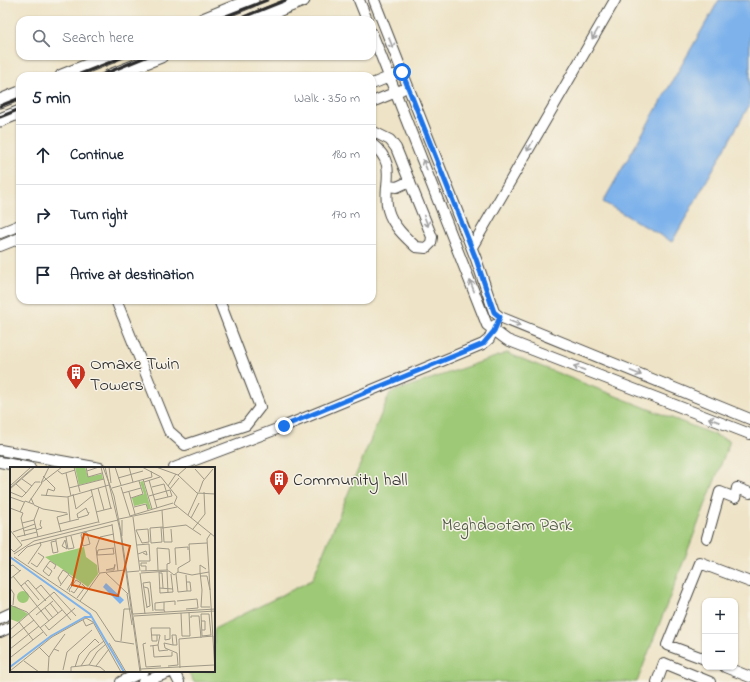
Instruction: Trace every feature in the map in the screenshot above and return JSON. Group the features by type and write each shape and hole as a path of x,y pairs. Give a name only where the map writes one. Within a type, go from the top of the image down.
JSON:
{"main road":[{"path":"212,16 252,0"},
{"path":"262,16 303,0"},
{"path":"74,72 102,60"},
{"path":"104,72 100,68 106,60"},
{"path":"119,72 151,60"},
{"path":"0,101 16,95"},
{"path":"0,120 16,114"}],"street":[{"path":"359,0 365,16"},
{"path":"374,0 472,247 494,312 500,317 750,419"},
{"path":"472,247 615,0"},
{"path":"376,43 487,324 507,340 750,434"},
{"path":"376,82 402,72"},
{"path":"376,100 409,87"},
{"path":"376,133 390,140 401,158 432,237 429,246 424,249 416,247 394,223 388,211 386,199 389,174 385,159 376,147"},
{"path":"388,186 398,186 410,181"},
{"path":"0,233 16,227"},
{"path":"0,246 16,240"},
{"path":"118,304 169,431 185,446 246,425 260,407 221,304"},
{"path":"177,467 284,426 483,344 494,331 500,317"},
{"path":"0,450 94,467"},
{"path":"0,462 25,467"},
{"path":"707,538 720,492 735,498 737,488 750,494"},
{"path":"702,658 668,645 700,562 750,582"},
{"path":"0,618 10,613"},
{"path":"0,632 10,627"},
{"path":"657,682 664,663 710,682"},
{"path":"732,670 750,677"},
{"path":"121,682 142,672"},
{"path":"143,682 170,672 174,672 179,682"}],"green space":[{"name":"Meghdootam Park","path":"507,353 730,441 637,682 194,682 189,672 215,672 215,628 312,580 390,393"}],"water":[{"path":"719,0 750,0 750,104 672,242 603,202"}],"railway":[{"path":"226,16 267,0"},
{"path":"246,16 286,0"},
{"path":"85,72 116,60"},
{"path":"109,72 138,60"},
{"path":"0,106 16,100"},
{"path":"0,117 16,111"}],"place":[{"name":"Omaxe Twin Towers","path":"76,390"},
{"name":"Community hall","path":"279,496"}],"route":[{"path":"284,426 483,344 494,331 500,317 494,312 476,259 402,72"}]}
